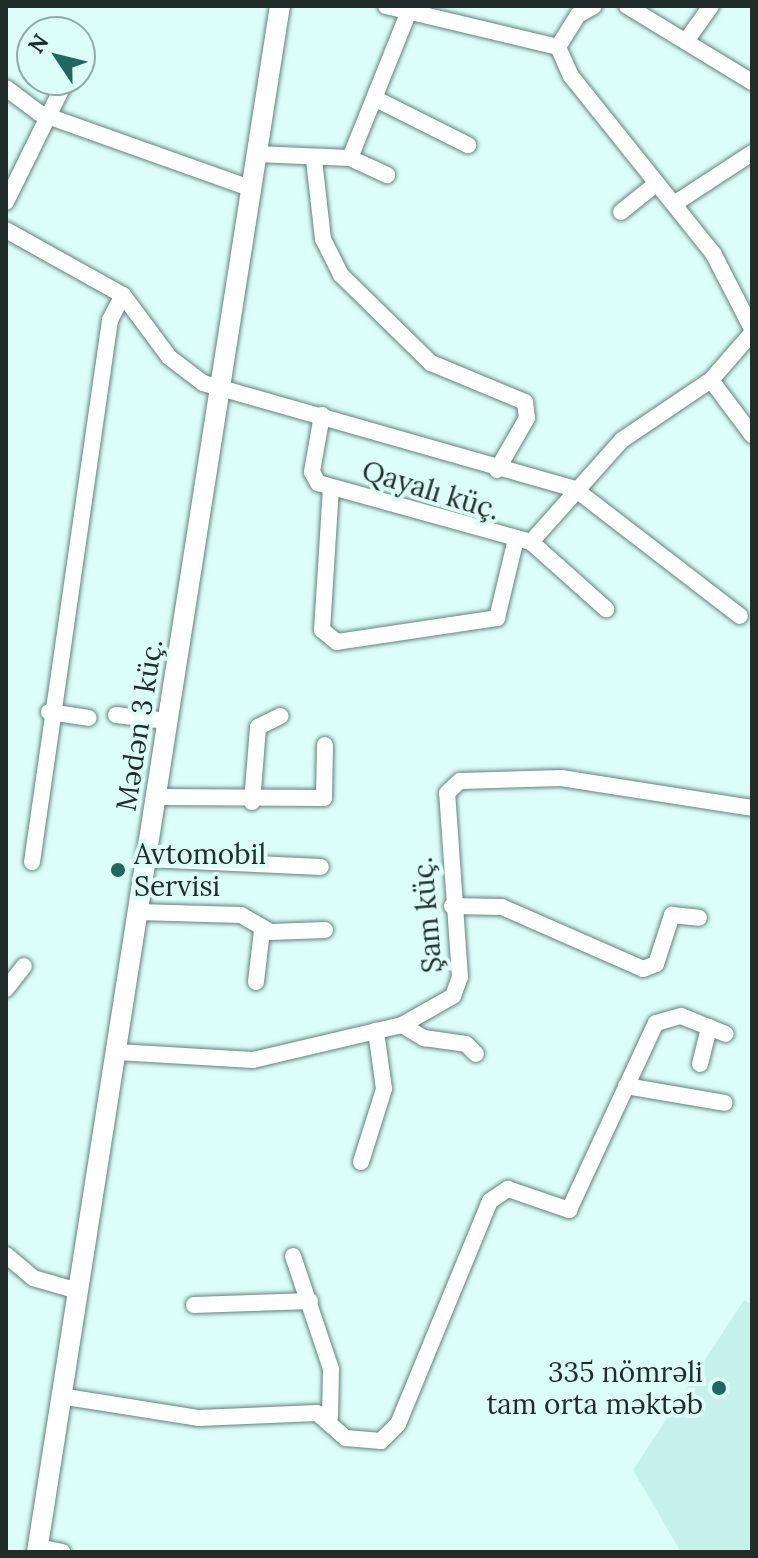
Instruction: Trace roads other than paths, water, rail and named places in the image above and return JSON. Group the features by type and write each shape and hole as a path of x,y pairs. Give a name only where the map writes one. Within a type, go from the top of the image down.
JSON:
{"main road":[{"name":"Mədən 3 küç.","path":"38,1550 280,6"}],"street":[{"path":"386,6 408,14 558,47"},
{"path":"558,47 578,15 594,6"},
{"path":"686,41 711,6"},
{"path":"634,7 752,82"},
{"path":"350,158 378,100 408,14"},
{"path":"558,47 571,76 713,253 752,331"},
{"path":"6,88 48,117 69,118 141,154 250,188"},
{"path":"6,202 58,96"},
{"path":"378,100 468,145"},
{"path":"674,204 752,153"},
{"path":"256,154 314,160 350,158 387,175"},
{"path":"314,160 323,239 341,275 431,363 525,402 527,418 497,470"},
{"path":"621,212 657,183"},
{"name":"Qayalı küç.","path":"6,230 123,295 181,368 219,387 322,415 497,470 575,489 740,616"},
{"path":"32,862 49,712 110,320 123,295"},
{"name":"Qayalı küç.","path":"322,415 312,472 331,487 523,542 641,423 711,380 752,331"},
{"path":"711,380 752,435"},
{"path":"331,487 322,630 337,642 497,618 523,542 606,609"},
{"path":"49,712 89,718"},
{"path":"116,715 167,721"},
{"path":"252,802 258,727 281,716"},
{"path":"156,797 252,802 324,798 325,745"},
{"name":"Şam küç.","path":"117,1052 253,1060 402,1025 458,986 447,793 460,781 561,778 752,808"},
{"path":"147,859 321,867"},
{"path":"452,906 502,907 643,969 656,964 672,915 699,918"},
{"path":"138,912 241,915 262,930 325,930"},
{"path":"256,982 262,930"},
{"path":"6,989 24,966"},
{"path":"60,1396 199,1418 330,1417 357,1442 391,1434 490,1201 508,1189 569,1210 656,1023 681,1016 726,1034"},
{"path":"402,1025 424,1038 456,1040 476,1054"},
{"path":"700,1064 709,1027"},
{"path":"361,1162 384,1089 376,1031"},
{"path":"626,1086 725,1103"},
{"path":"6,1255 33,1278 78,1291"},
{"path":"293,1256 331,1369 330,1417"},
{"path":"194,1305 310,1301"},
{"path":"38,1550 62,1552"}],"place":[{"name":"Avtomobil Servisi","path":"118,870"},
{"name":"335 nömrəli tam orta məktəb","path":"719,1388"}]}
